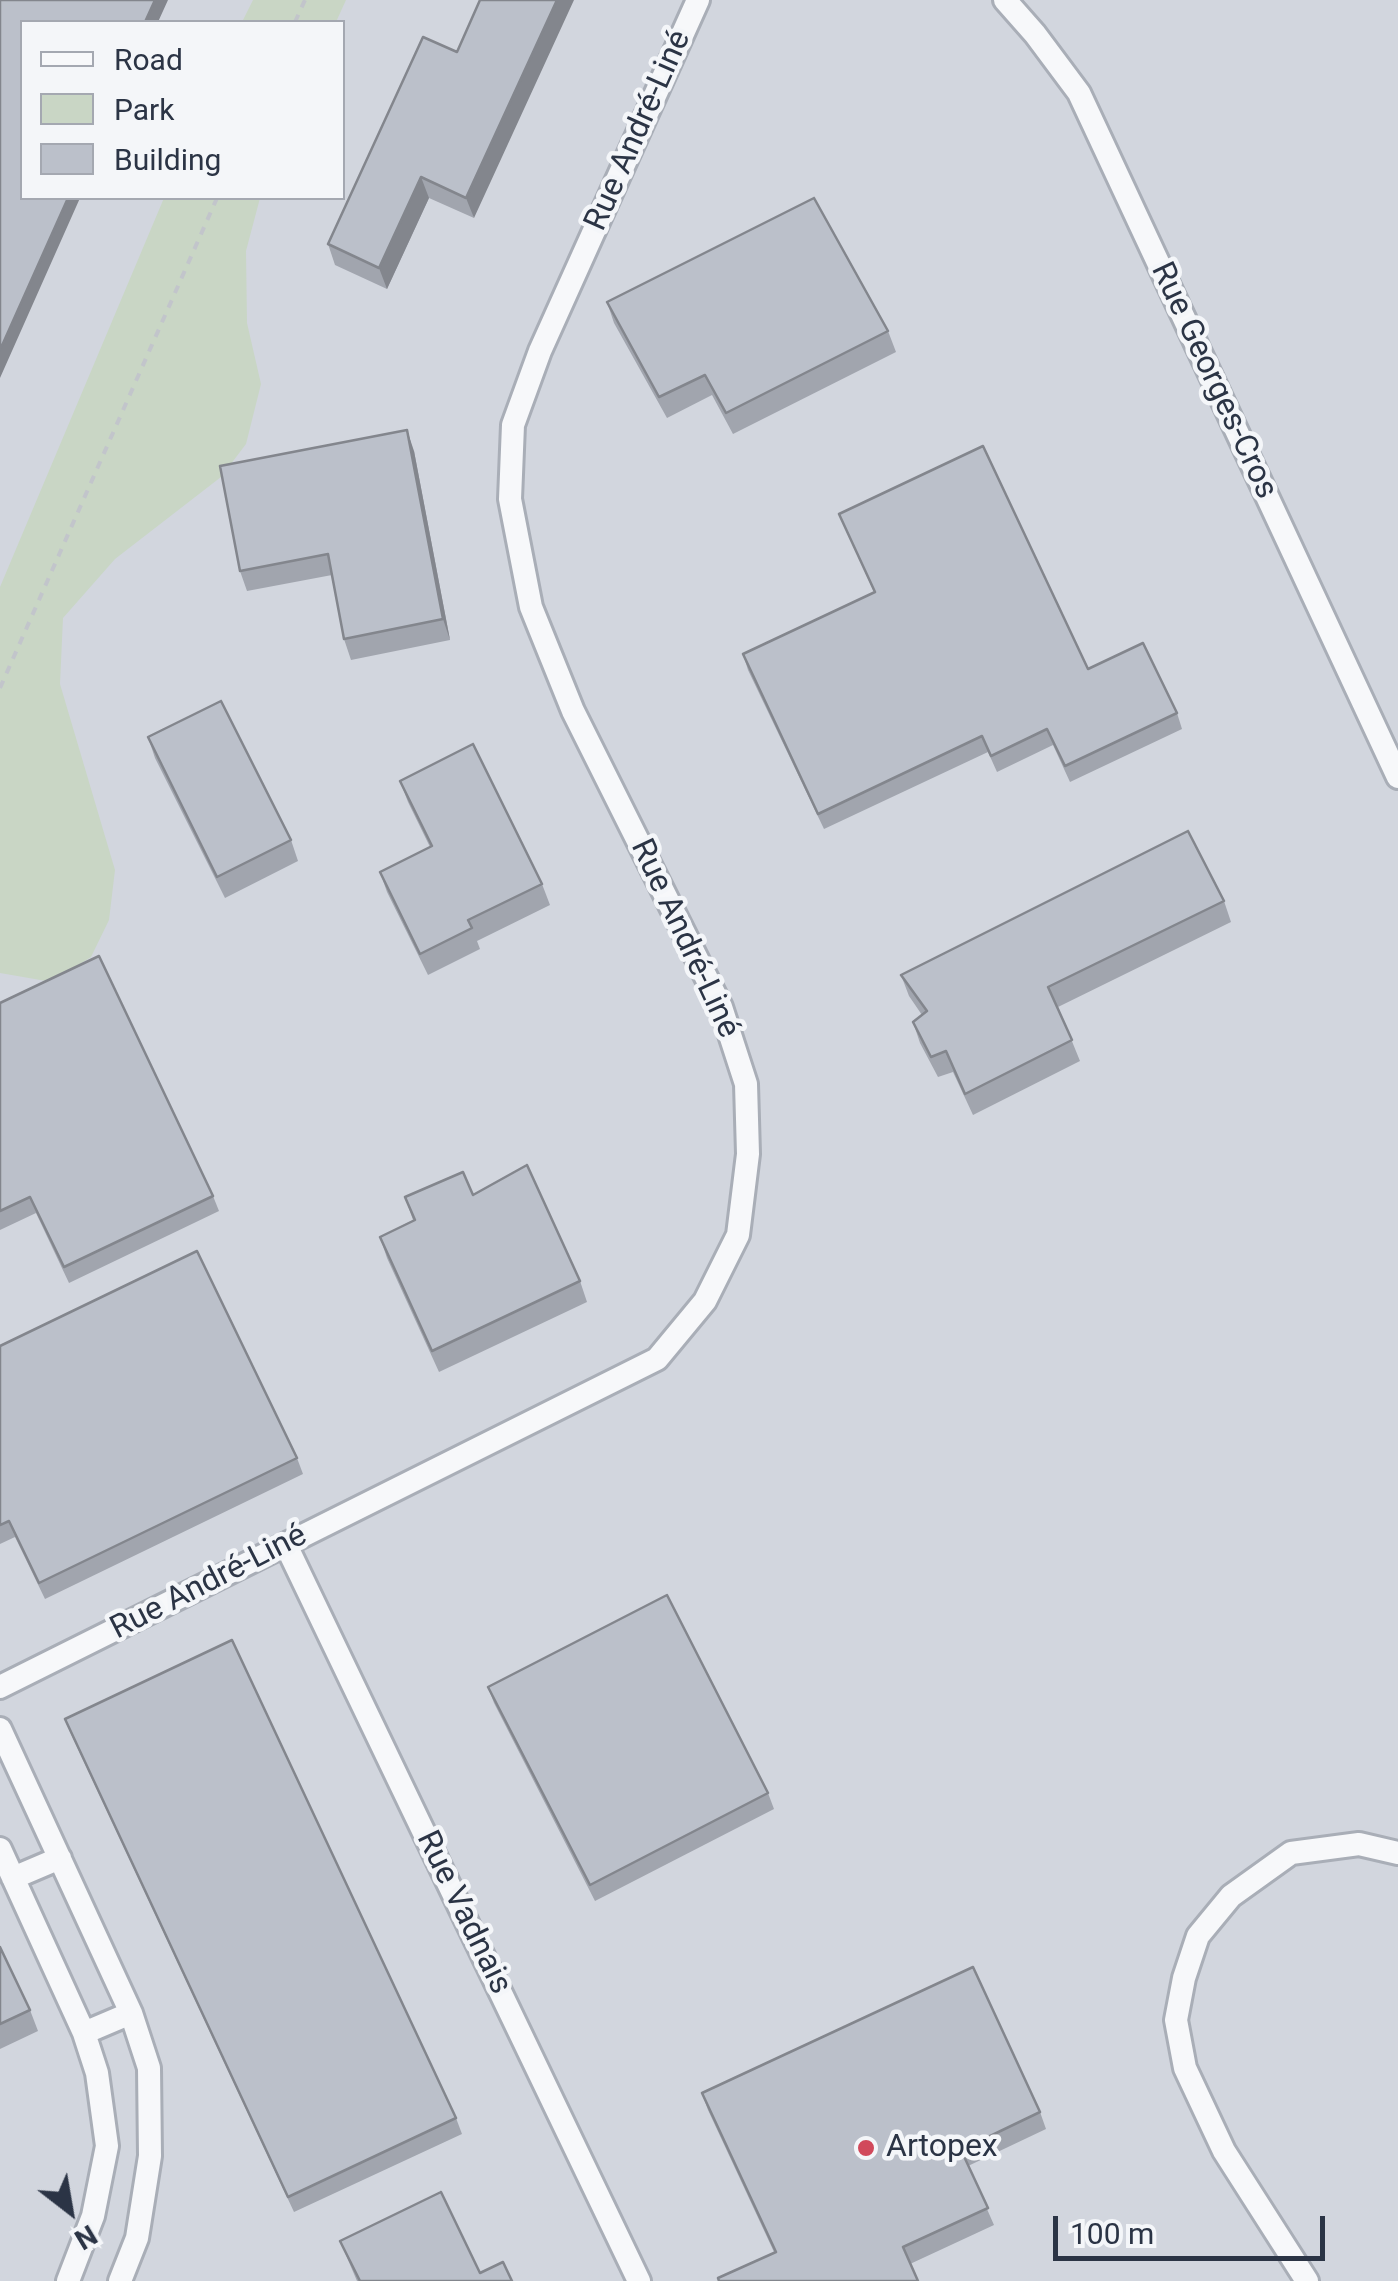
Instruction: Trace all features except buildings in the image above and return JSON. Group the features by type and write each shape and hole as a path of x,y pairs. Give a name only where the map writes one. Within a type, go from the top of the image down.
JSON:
{"street":[{"name":"Rue André-Liné","path":"0,1687 657,1359 706,1301 738,1236 748,1154 746,1084 722,1006 574,711 530,607 510,499 513,426 540,350 698,0"},
{"name":"Rue Georges-Cros","path":"1005,0 1079,94 1398,777"},
{"name":"Rue Vadnais","path":"286,1544 639,2281"},
{"path":"0,1729 131,2013 150,2068 150,2156 137,2238 120,2281"},
{"path":"1308,2281 1224,2151 1185,2068 1176,2020 1181,1992 1198,1936 1231,1896 1291,1853 1359,1844 1398,1853"},
{"path":"0,1849 84,2033 97,2073 107,2146 94,2216 68,2281"},
{"path":"14,1878 60,1858"},
{"path":"84,2033 131,2013"}],"path":[{"path":"0,688 217,200"}],"shaded area":[{"path":"0,0 1398,0 1398,2281 0,2281"}],"green space":[{"path":"253,0 346,0 337,20 243,20"},
{"path":"163,200 259,200 246,251 247,323 261,384 246,444 221,477 115,559 63,618 60,684 115,870 109,920 91,957 52,982 0,973 0,587"}],"place":[{"name":"Artopex","path":"866,2148"}]}
